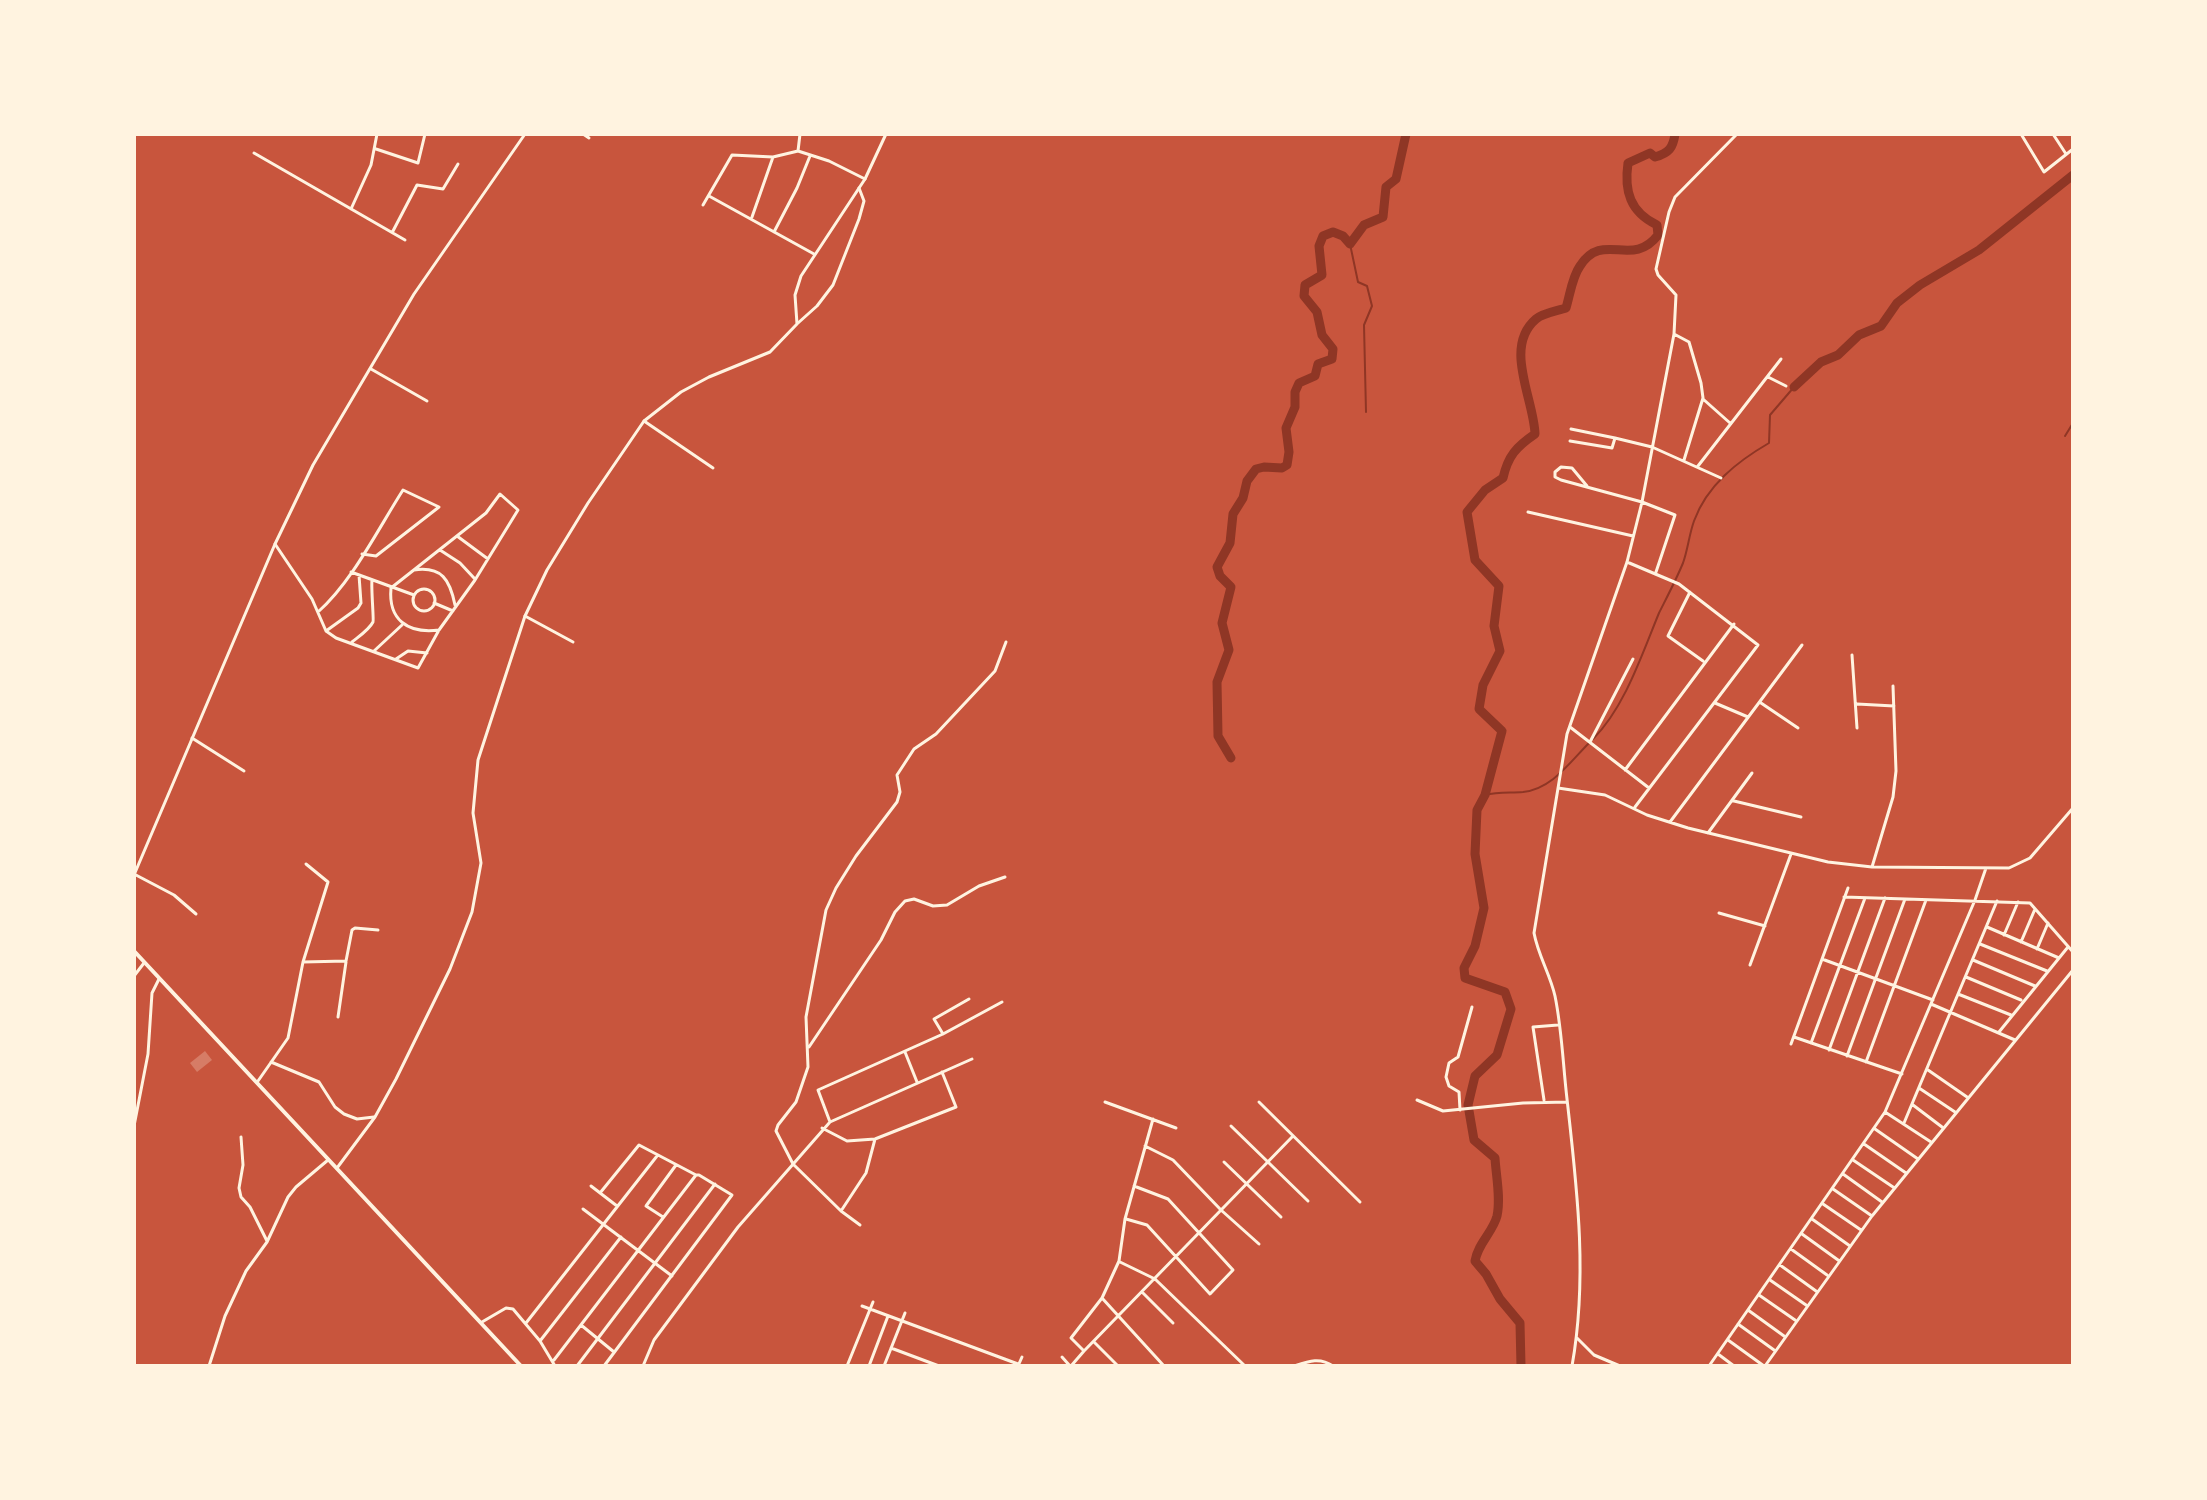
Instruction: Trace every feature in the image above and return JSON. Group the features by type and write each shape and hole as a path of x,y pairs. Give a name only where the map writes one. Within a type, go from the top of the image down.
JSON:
{"main road":[{"path":"134,951 521,1366"}],"street":[{"path":"351,210 376,149 377,134"},
{"path":"376,149 418,163 425,134"},
{"path":"196,914 174,895 134,875 275,544 313,465 414,294 525,134"},
{"path":"583,134 589,138"},
{"path":"798,151 800,134"},
{"path":"797,324 795,295 801,276 865,179 886,134"},
{"path":"1572,1366 1577,1338 1581,1247 1579,1201 1555,997 1536,947 1534,933 1570,727 1634,536 1674,334 1676,295 1656,269 1671,205 1685,185 1737,134"},
{"path":"2021,134 2044,172 2073,149"},
{"path":"2053,134 2066,154"},
{"path":"703,205 732,155 773,157 798,151 865,179"},
{"path":"254,153 405,240"},
{"path":"774,232 797,188 810,154"},
{"path":"751,219 773,157"},
{"path":"392,233 417,185 443,189 458,164"},
{"path":"337,1169 375,1117 450,969 472,912 481,863 473,813 476,772 525,616 547,570 644,421 681,392 770,352 817,306 833,285 859,219 864,201 859,188"},
{"path":"709,196 815,255"},
{"path":"1674,334 1689,342 1699,372 1703,398 1684,460"},
{"path":"1698,466 1781,359"},
{"path":"369,367 427,401"},
{"path":"1767,376 1786,386"},
{"path":"1703,398 1730,423"},
{"path":"644,421 713,468"},
{"path":"1571,429 1652,447 1721,478"},
{"path":"1570,441 1612,448 1615,438"},
{"path":"1587,486 1572,468 1561,467 1554,473 1561,480 1674,514 1676,518 1656,572"},
{"path":"318,613 337,595 362,554 403,490 439,507 376,556 362,554"},
{"path":"275,544 312,599 326,631 336,638 418,668 439,630 475,580 518,510 499,494 486,513 391,588"},
{"path":"1528,512 1634,536"},
{"path":"457,536 488,559"},
{"path":"440,550 460,563 475,580"},
{"path":"1627,562 1656,572 1690,592 1758,645 1635,807"},
{"path":"413,570 424,568 449,580 455,605"},
{"path":"351,572 414,595"},
{"path":"326,631 361,603 359,575"},
{"path":"352,642 373,623 372,580"},
{"path":"391,588 392,610 402,625 418,630 439,630"},
{"path":"426,589 434,596 434,603 430,609 420,610 413,602 414,595 426,589"},
{"path":"1690,592 1668,636 1704,662"},
{"path":"434,603 453,611"},
{"path":"525,616 573,642"},
{"path":"1625,770 1734,624"},
{"path":"374,651 402,625"},
{"path":"860,1225 841,1211 793,1164 777,1136 777,1128 800,1093 808,1067 807,1010 826,910 856,856 897,802 900,792 897,775 909,753 936,734 982,686 1000,663 1006,642"},
{"path":"1670,822 1802,645"},
{"path":"396,659 408,651 427,653"},
{"path":"1852,655 1857,728"},
{"path":"1590,742 1633,659"},
{"path":"1872,867 1893,797 1896,771 1893,686"},
{"path":"1760,702 1798,728"},
{"path":"1715,703 1748,717"},
{"path":"1857,704 1894,706"},
{"path":"1570,727 1649,788"},
{"path":"192,738 244,771"},
{"path":"1708,833 1752,773"},
{"path":"1558,788 1605,795 1647,815 1791,854 1872,867 2009,868 2030,858 2073,808"},
{"path":"1733,800 1801,817"},
{"path":"1750,965 1791,854"},
{"path":"258,1081 288,1038 303,962 328,882 306,864"},
{"path":"1709,1366 1885,1112 1986,868"},
{"path":"809,1047 905,901 914,899 933,906 947,905 979,886 1005,877"},
{"path":"1791,1044 1848,888"},
{"path":"1844,897 2030,903 2073,952"},
{"path":"1811,1043 1865,898"},
{"path":"1829,1050 1885,898"},
{"path":"1847,1056 1905,899"},
{"path":"1866,1062 1926,900"},
{"path":"1904,1123 1997,901"},
{"path":"2004,935 2018,902"},
{"path":"2021,942 2036,908"},
{"path":"1719,913 1765,926"},
{"path":"2037,949 2048,923"},
{"path":"1987,927 2059,958"},
{"path":"338,1017 352,930 378,930"},
{"path":"1980,944 2047,971"},
{"path":"1999,1032 2068,947"},
{"path":"1822,959 1894,986 2015,1040"},
{"path":"1973,960 2035,986"},
{"path":"303,962 346,961"},
{"path":"134,983 135,975 144,962"},
{"path":"1728,1340 1765,1366 1861,1230 2073,970"},
{"path":"1966,977 2023,1000"},
{"path":"134,1126 148,1054 152,993 159,979"},
{"path":"1958,994 2011,1015"},
{"path":"943,1034 934,1019 969,999"},
{"path":"830,1122 818,1090 943,1034 1002,1002"},
{"path":"1460,1110 1459,1092 1449,1086 1446,1077 1449,1063 1458,1057 1472,1007"},
{"path":"1544,1102 1533,1027 1558,1025"},
{"path":"1794,1037 1902,1074"},
{"path":"905,1052 917,1083"},
{"path":"643,1366 654,1340 669,1318 738,1227 822,1128 972,1059"},
{"path":"271,1062 319,1082 335,1107 344,1114 357,1119 375,1117"},
{"path":"1928,1070 1967,1097"},
{"path":"822,1128 847,1141 875,1139 956,1107 942,1072"},
{"path":"1919,1088 1955,1112"},
{"path":"1417,1100 1443,1111 1567,1102"},
{"path":"1105,1102 1176,1128"},
{"path":"1259,1102 1360,1202"},
{"path":"1913,1105 1943,1127"},
{"path":"1885,1112 1931,1142"},
{"path":"1084,1351 1071,1338 1102,1298 1119,1261 1125,1219 1153,1119"},
{"path":"1231,1126 1308,1201"},
{"path":"1875,1129 1918,1159"},
{"path":"1062,1357 1071,1366 1293,1136"},
{"path":"241,1137 241,1197 250,1207 267,1242"},
{"path":"841,1211 866,1173 875,1139"},
{"path":"1864,1144 1906,1173"},
{"path":"600,1193 639,1145 732,1195 604,1366"},
{"path":"1145,1146 1173,1160 1259,1244"},
{"path":"526,1323 659,1155"},
{"path":"209,1366 225,1316 246,1271 267,1242 288,1197 328,1160"},
{"path":"1853,1160 1894,1188"},
{"path":"1224,1162 1281,1217"},
{"path":"663,1217 646,1206 676,1165"},
{"path":"1843,1174 1883,1202"},
{"path":"554,1360 696,1175"},
{"path":"577,1366 715,1184"},
{"path":"591,1186 617,1207"},
{"path":"1125,1219 1147,1225 1210,1294 1233,1270 1168,1199 1134,1186"},
{"path":"1833,1189 1872,1216"},
{"path":"1823,1204 1861,1230"},
{"path":"583,1209 672,1276"},
{"path":"1812,1219 1850,1246"},
{"path":"1802,1234 1839,1260"},
{"path":"540,1341 621,1237"},
{"path":"1791,1249 1828,1276"},
{"path":"1119,1261 1155,1279 1245,1366"},
{"path":"1780,1265 1817,1292"},
{"path":"1770,1280 1807,1306"},
{"path":"1142,1292 1173,1323"},
{"path":"1759,1295 1796,1321"},
{"path":"1102,1298 1164,1366"},
{"path":"847,1366 873,1302"},
{"path":"862,1306 1018,1365 1022,1357"},
{"path":"482,1322 506,1308 513,1309 540,1341 555,1366"},
{"path":"1748,1310 1786,1337"},
{"path":"884,1366 905,1313"},
{"path":"869,1366 888,1316"},
{"path":"1738,1324 1775,1351"},
{"path":"581,1325 614,1352"},
{"path":"1577,1338 1594,1355 1620,1366"},
{"path":"1094,1342 1118,1366"},
{"path":"891,1348 939,1366"},
{"path":"1718,1354 1734,1366"},
{"path":"1294,1366 1310,1360 1324,1360 1333,1366"}],"building":[{"path":"205,1051 212,1060 197,1072 190,1063"}],"waterway":[{"path":"1231,758 1218,736 1217,682 1229,650 1222,623 1231,587 1220,576 1217,567 1230,543 1233,514 1243,498 1247,481 1256,469 1287,465 1286,428 1295,407 1295,392 1299,383 1315,376 1318,364 1332,359 1333,349 1322,335 1317,312 1304,296 1305,285 1322,275 1319,246 1323,236 1333,232 1343,236 1350,244 1364,225 1383,217 1386,187 1396,179 1406,134"},
{"path":"1521,1366 1520,1323 1475,1261 1495,1222 1498,1194 1495,1158 1474,1140 1468,1105 1475,1076 1497,1055 1511,1009 1505,992 1465,978 1464,968 1475,946 1484,908 1475,854 1477,810 1485,795 1502,731 1479,709 1483,685 1500,651 1494,626 1499,586 1475,560 1467,512 1485,490 1503,478 1514,453 1535,434 1521,358 1526,331 1539,317 1566,308 1575,275 1589,256 1608,249 1638,249 1648,245 1658,235 1657,225 1641,214 1631,200 1627,183 1628,163 1650,153 1655,157 1664,154 1670,149 1675,134"},
{"path":"1794,387 1821,362 1838,355 1859,335 1881,326 1897,303 1920,285 1979,250 2073,175"},
{"path":"1350,244 1358,282 1367,286 1372,306 1364,325 1366,412"},
{"path":"1593,739 1614,712 1632,679 1683,563 1700,508 1725,475 1769,443 1770,415 1794,387"},
{"path":"2065,436 2073,423"},
{"path":"1485,795 1523,792 1543,786 1560,774 1589,743"}]}
